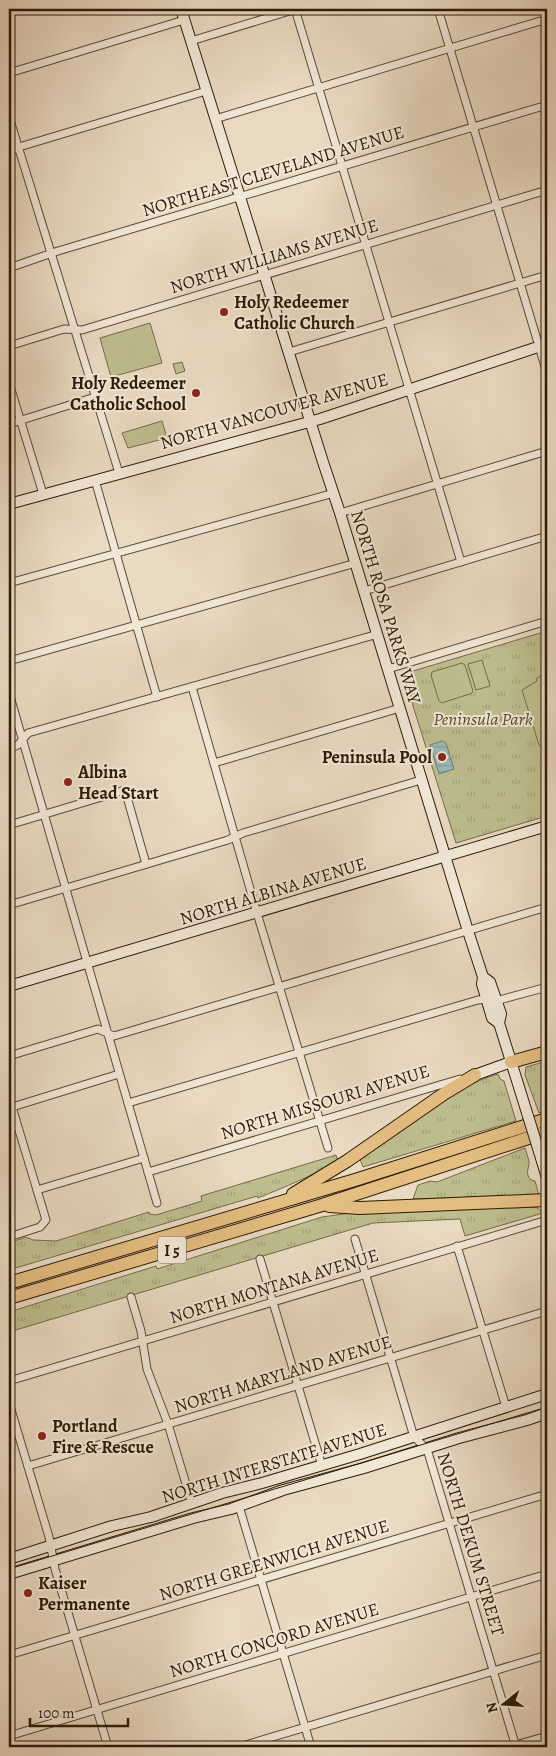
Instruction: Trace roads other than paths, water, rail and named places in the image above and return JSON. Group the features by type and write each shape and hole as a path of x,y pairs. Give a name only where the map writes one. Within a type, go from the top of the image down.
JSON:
{"highway":[{"path":"512,1062 547,1052"},
{"path":"280,1202 347,1161 475,1074"},
{"name":"I 5","path":"9,1283 356,1180 547,1119"},
{"name":"I 5","path":"9,1298 319,1206 547,1132"},
{"path":"319,1206 360,1208 547,1200"},
{"path":"9,1278 34,1276"},
{"path":"9,1306 19,1302 25,1293"}],"street":[{"name":"NORTH ROSA PARKS WAY","path":"181,9 378,634 421,780 483,977 482,984 491,1000 492,1018 500,1023 547,1178"},
{"path":"191,41 295,9 461,562"},
{"path":"438,9 520,284 543,345 547,374"},
{"path":"215,119 547,19"},
{"path":"9,73 184,20"},
{"path":"9,150 206,91"},
{"name":"NORTHEAST CLEVELAND AVENUE","path":"9,268 547,105"},
{"path":"9,117 118,473"},
{"name":"NORTH WILLIAMS AVENUE","path":"9,346 64,329 82,330 547,190"},
{"path":"290,352 547,275"},
{"name":"NORTH VANCOUVER AVENUE","path":"9,504 310,422 543,345"},
{"path":"9,383 43,494"},
{"path":"9,424 95,397"},
{"path":"340,513 547,451"},
{"path":"95,480 157,697"},
{"path":"9,583 334,493"},
{"path":"364,591 547,536"},
{"path":"9,661 356,563"},
{"path":"388,669 547,621"},
{"path":"9,749 18,745 28,733 378,634"},
{"path":"192,687 257,913 328,1148"},
{"path":"9,693 157,1203"},
{"path":"214,762 400,708"},
{"path":"9,905 421,780"},
{"path":"9,825 125,790 146,864"},
{"name":"NORTH ALBINA AVENUE","path":"9,986 547,826"},
{"path":"9,1056 98,1029 114,1036 547,907"},
{"path":"128,1103 478,1000 491,1000 547,987"},
{"name":"NORTH MISSOURI AVENUE","path":"148,1172 512,1062"},
{"path":"10,1107 119,1074"},
{"path":"9,1097 10,1107 45,1216 45,1223 40,1227 9,1237"},
{"path":"37,1190 144,1158"},
{"name":"NORTH MONTANA AVENUE","path":"9,1381 547,1220"},
{"path":"355,1239 414,1437"},
{"path":"457,1246 506,1407"},
{"path":"260,1260 322,1466"},
{"path":"132,1297 143,1341 147,1369 168,1424 192,1504"},
{"name":"NORTH MARYLAND AVENUE","path":"28,1466 547,1311"},
{"name":"NORTH INTERSTATE AVENUE","path":"9,1559 112,1526 192,1504 222,1493 322,1466 547,1394"},
{"path":"9,1403 74,1635 108,1747"},
{"name":"NORTH INTERSTATE AVENUE","path":"9,1574 238,1506 317,1480 364,1468 547,1413"},
{"name":"NORTH DEKUM STREET","path":"414,1437 427,1449 494,1671 514,1747"},
{"name":"NORTH GREENWICH AVENUE","path":"9,1655 547,1494"},
{"path":"238,1506 311,1747"},
{"name":"NORTH CONCORD AVENUE","path":"9,1736 547,1574"},
{"path":"239,1747 547,1655"},
{"path":"514,1747 547,1736"}],"water":[{"name":"Peninsula Pool","path":"442,741 446,743 454,769 439,774 430,745"}],"tram line":[{"path":"9,1569 547,1407"}],"place":[{"name":"Holy Redeemer Catholic Church","path":"224,312"},
{"name":"Holy Redeemer Catholic School","path":"196,393"},
{"name":"Peninsula Pool","path":"442,757"},
{"name":"Albina Head Start","path":"68,782"},
{"name":"Portland Fire & Rescue","path":"42,1436"},
{"name":"Kaiser Permanente","path":"28,1593"}],"park label":[{"name":"Peninsula Park","path":"483,719"}]}
